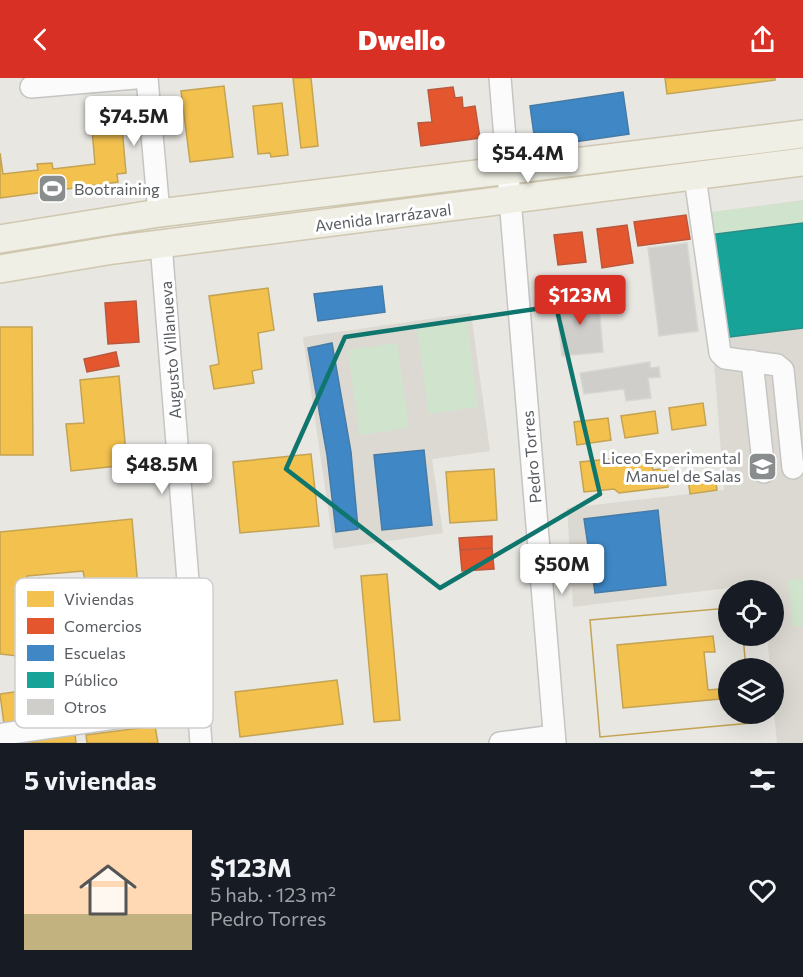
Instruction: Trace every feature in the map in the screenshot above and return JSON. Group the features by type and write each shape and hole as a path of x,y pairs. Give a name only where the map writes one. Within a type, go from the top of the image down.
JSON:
{"main road":[{"name":"Avenida Irarrázaval","path":"0,239 159,213 803,134"},
{"name":"Avenida Irarrázaval","path":"0,269 161,244 803,162"}],"street":[{"path":"31,87 135,78"},
{"path":"147,78 159,213"},
{"name":"Pedro Torres","path":"500,78 554,739"},
{"path":"695,177 720,353 725,358 777,365 783,370 793,468"},
{"name":"Augusto Villanueva","path":"161,244 188,578"},
{"path":"752,361 764,472"},
{"path":"4,734 46,728"},
{"name":"Augusto Villanueva","path":"200,728 201,743"},
{"path":"500,743 554,739"}],"highlighted area":[{"path":"556,306 600,494 440,588 286,469 345,337"}],"shaded area":[{"name":"Liceo Experimental Manuel de Salas","path":"803,200 803,743 777,743 775,724 784,724 784,658 769,658 768,646 784,646 784,580 718,580 718,589 573,607 567,508 724,490 713,351 697,214"},
{"path":"471,313 490,451 432,459 443,533 334,549 303,337"}],"green space":[{"path":"803,201 803,222 715,234 712,212"},
{"path":"467,322 478,407 429,414 417,329"},
{"path":"397,343 409,428 359,435 348,350"},
{"path":"803,579 803,626 793,627 788,580"}],"building: Viviendas":[{"path":"293,78 311,78 318,146 301,148"},
{"path":"665,78 775,78 775,80 667,94"},
{"path":"224,86 233,157 190,162 181,91"},
{"path":"282,103 288,155 271,157 270,153 258,154 253,106"},
{"path":"120,104 126,173 117,174 118,182 0,198 0,153 3,174 38,170 37,164 52,163 53,169 95,164 90,106"},
{"path":"268,288 274,330 258,333 262,369 252,371 254,383 214,389 210,366 219,364 209,296"},
{"path":"0,327 32,327 33,455 0,455"},
{"path":"119,376 127,465 71,471 66,424 84,423 80,380"},
{"path":"703,403 706,425 672,430 669,408"},
{"path":"655,411 658,433 625,438 621,416"},
{"path":"608,418 611,440 577,445 574,422"},
{"path":"311,454 319,526 240,533 233,462"},
{"path":"650,455 653,470 666,468 668,487 619,493 614,489 584,492 580,462"},
{"path":"494,469 497,520 450,523 446,472"},
{"path":"715,475 717,490 690,494 688,478"},
{"path":"132,519 137,578 85,578 83,571 15,578 15,656 0,654 0,532"},
{"path":"387,574 400,720 374,722 361,576"},
{"path":"718,609 718,646 744,646 745,658 718,658 718,689 708,690 704,652 715,652 713,636 617,645 623,708 718,699 718,724 740,724 600,737 590,620"},
{"path":"718,609 718,646 744,646 745,658 718,658 718,724 740,724 600,737 590,620"},
{"path":"337,680 343,724 240,737 235,692"},
{"path":"15,692 15,722 4,724 0,694"},
{"path":"155,728 158,743 87,743 86,735"},
{"path":"75,734 76,743 12,743"}],"building: Comercios":[{"path":"453,87 455,98 462,97 463,108 475,106 480,138 421,146 418,123 432,122 428,90"},
{"path":"686,215 690,239 638,246 634,222"},
{"path":"627,225 633,263 602,268 597,229"},
{"path":"582,232 586,262 558,265 554,235"},
{"path":"136,301 139,342 108,344 105,303"},
{"path":"116,352 119,366 87,372 84,359"},
{"path":"492,536 492,548 460,550 459,538"},
{"path":"492,548 494,569 462,571 460,550"}],"building: Escuelas":[{"path":"623,92 629,134 539,147 535,142 530,106"},
{"path":"382,286 385,312 318,321 314,294"},
{"path":"332,343 351,452 358,529 336,532 327,455 308,348"},
{"path":"424,450 432,525 382,530 374,455"},
{"path":"658,510 666,585 595,593 584,519"}],"building: Público":[{"path":"803,223 803,328 722,338 709,235"}],"building: Otros":[{"path":"687,243 698,331 659,336 648,248"},
{"path":"598,296 603,352 562,356 556,300"},
{"path":"650,362 650,368 659,367 660,377 648,378 651,398 626,401 624,389 584,394 580,373"}],"place":[{"name":"Bootraining","path":"53,188"},
{"name":"Liceo Experimental Manuel de Salas","path":"762,466"}]}
